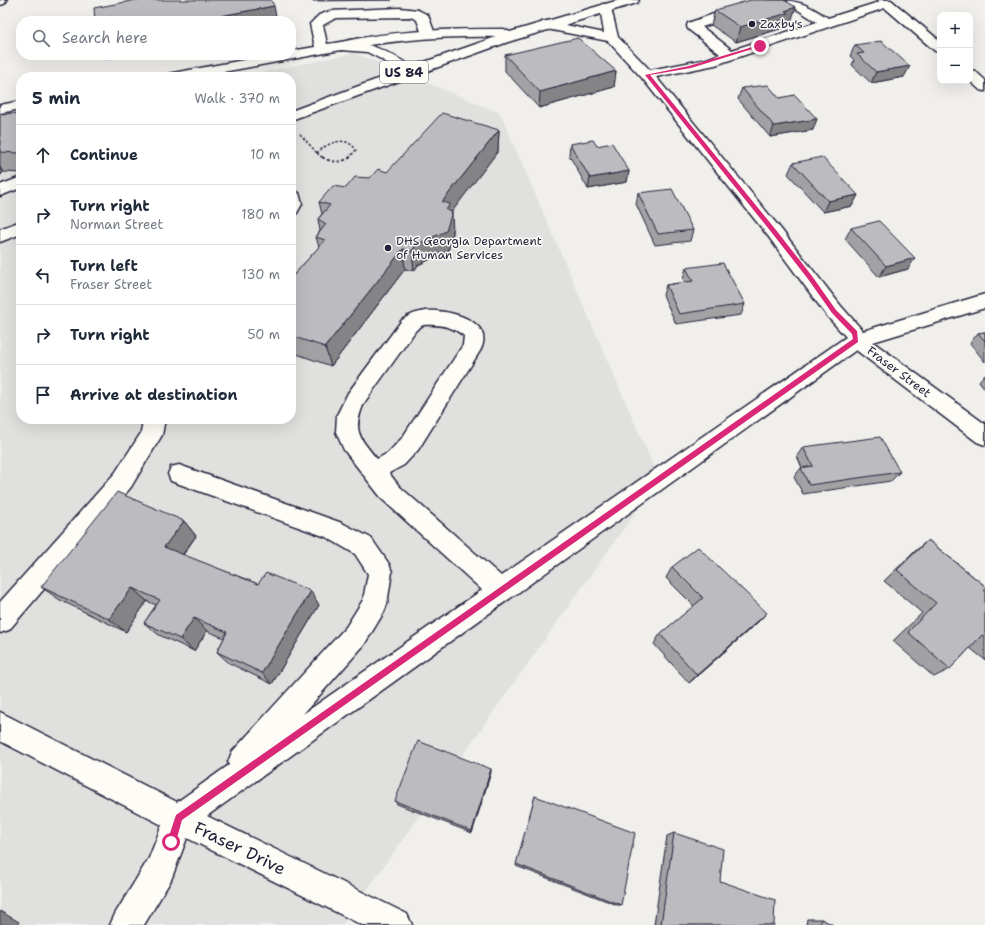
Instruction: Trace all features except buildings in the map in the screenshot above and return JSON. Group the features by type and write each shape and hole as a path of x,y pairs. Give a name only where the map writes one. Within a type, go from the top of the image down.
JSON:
{"main road":[{"name":"US 84","path":"296,114 409,71 547,25 633,0"},
{"path":"647,75 689,67 730,55 827,23 883,1 937,46"},
{"path":"730,55 693,26 715,16 776,2 796,4 827,23"},
{"path":"547,25 612,38 606,7"},
{"path":"322,50 316,24 324,18 334,14 414,13 422,18 428,34"},
{"path":"296,55 378,38 465,32 519,34"},
{"name":"Fraser Street","path":"612,38 647,75 774,232 834,311 855,333 856,340 985,436"},
{"path":"341,46 361,46 377,50 409,71"},
{"path":"201,72 267,60"},
{"path":"973,76 985,86"},
{"path":"0,109 16,106"},
{"path":"0,191 16,184"},
{"path":"0,236 16,229"},
{"path":"126,925 160,869 179,818 856,340 985,300"},
{"path":"373,471 396,459 410,444 473,346 474,338 472,332 465,326 440,318 416,320 409,325 355,400 348,415 347,432 352,444 373,471 391,493 500,591"},
{"path":"0,621 123,480 151,436 153,424"},
{"path":"179,474 334,530 363,546 380,572 375,604 355,636 217,791"},
{"name":"Fraser Drive","path":"0,726 179,818 396,925"}],"path":[{"path":"296,130 317,153 323,159 331,162 340,162 354,155 356,150 354,146 348,142 335,142 326,145 317,153"}],"shaded area":[{"path":"355,53 500,113 659,479 342,925 0,925 0,127 16,123 16,424 296,424 296,72 265,72"}],"place":[{"name":"Zaxby's","path":"752,24"},
{"name":"DHS Georgia Department of Human Services","path":"388,248"}],"route":[{"path":"171,842 179,818 856,340 855,333 834,311 774,232 647,75 710,62 760,46"}]}
